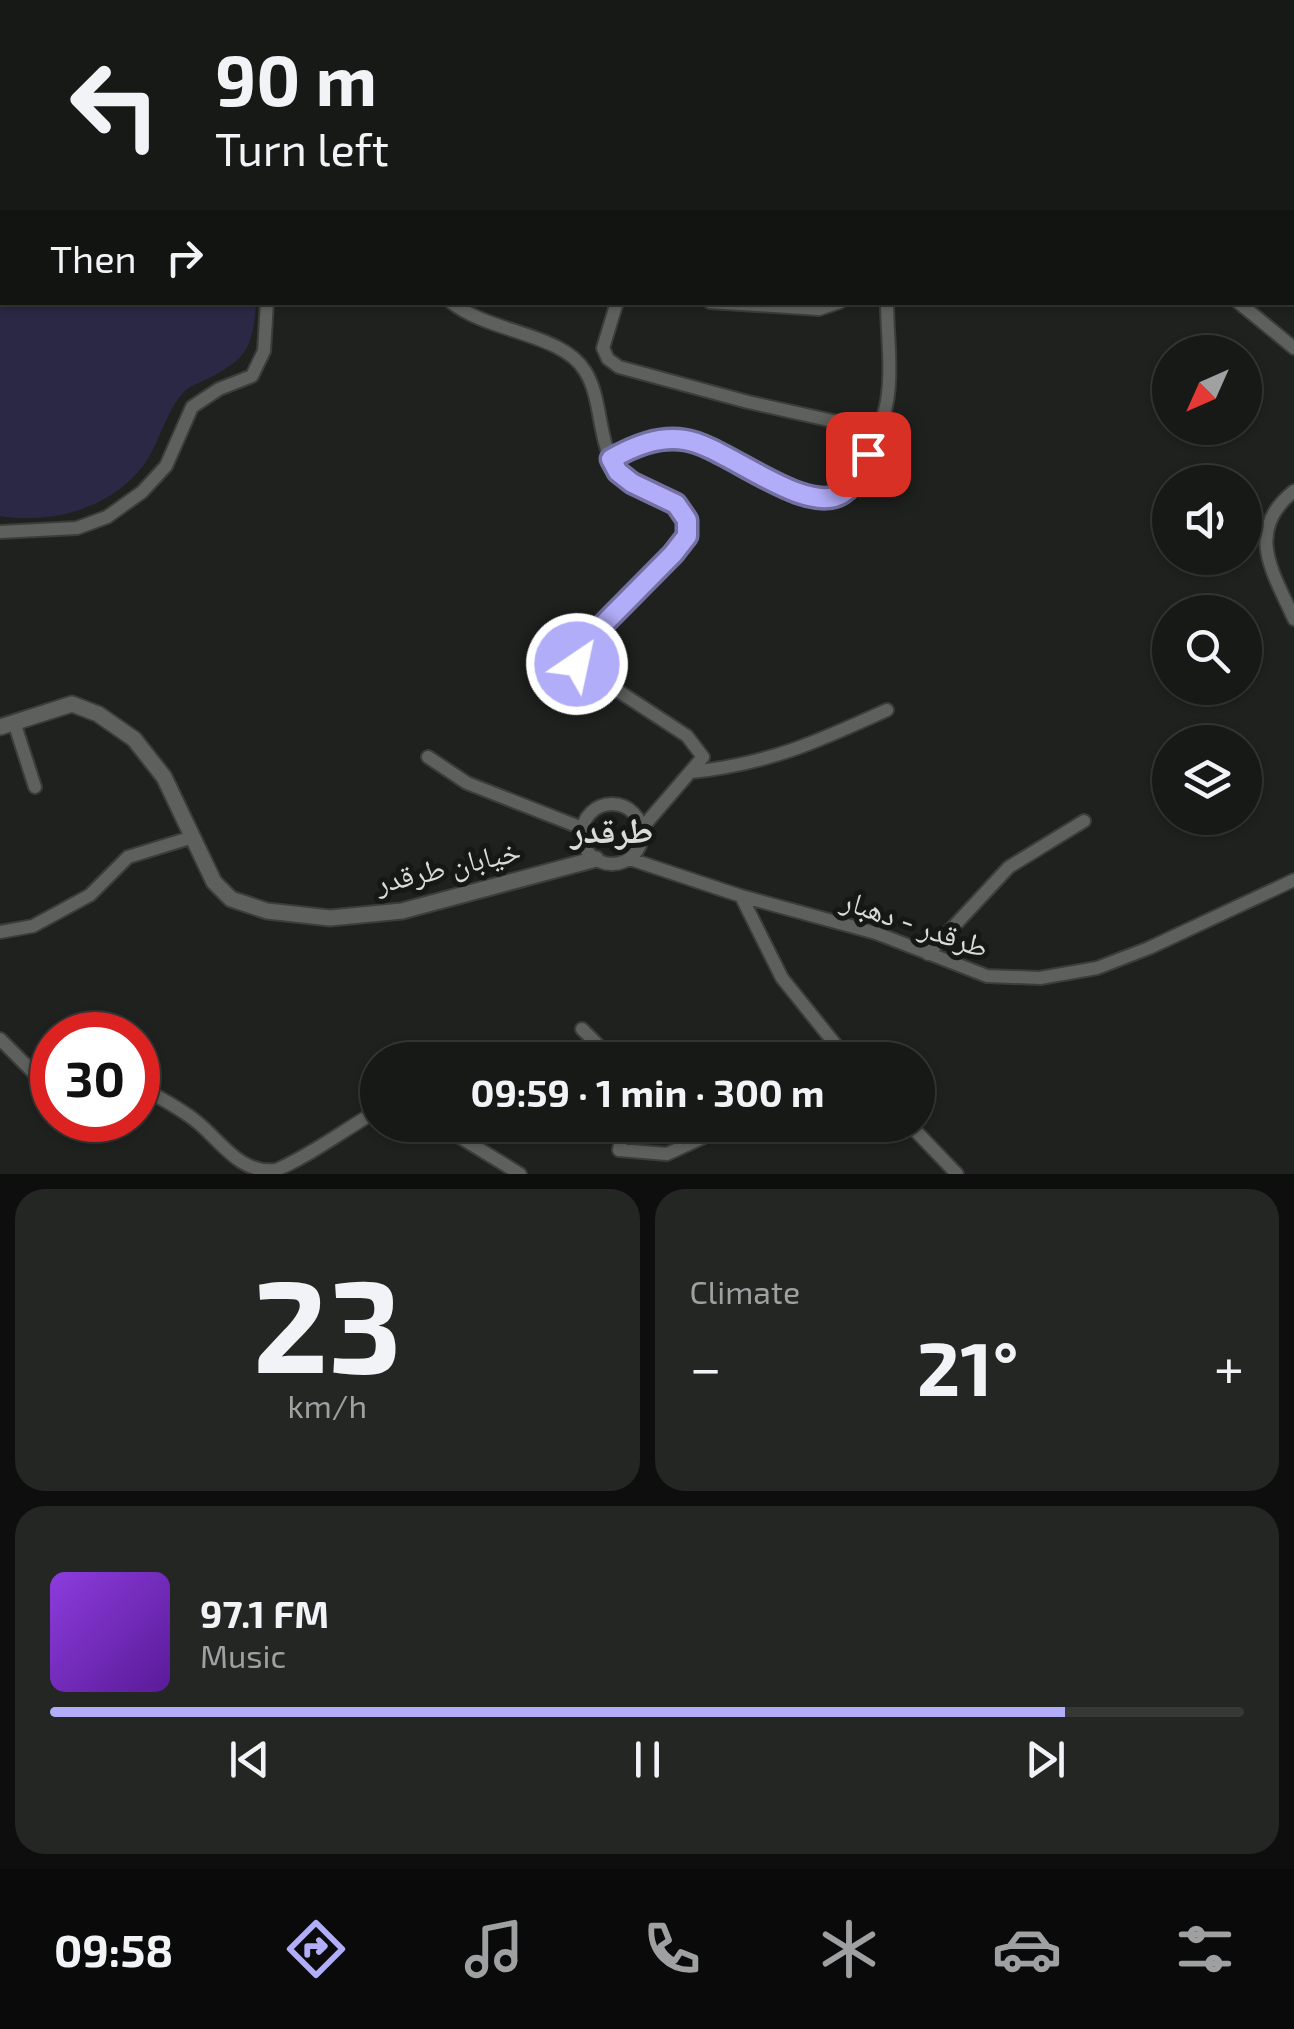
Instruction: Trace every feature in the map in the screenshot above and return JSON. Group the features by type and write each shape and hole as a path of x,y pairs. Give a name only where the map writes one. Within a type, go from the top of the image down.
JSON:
{"street":[{"path":"0,532 78,528 107,517 142,492 166,466 192,407 219,389 252,376 264,351 267,305"},
{"path":"454,305 467,316 564,350 585,371 618,472 676,504 687,520 687,536 673,554 576,652 577,664 688,736 703,757 642,828"},
{"path":"616,305 603,348 608,359 619,367 748,402 878,431"},
{"path":"757,305 819,309 831,305"},
{"path":"611,459 631,447 658,440 687,440 810,496 833,497 845,492 858,476 878,431 888,395 887,305"},
{"path":"1242,305 1294,348"},
{"path":"1294,492 1276,506 1265,540 1272,570 1294,619"},
{"name":"خیابان طرقدر","path":"7,725 72,704 98,714 134,739 164,777 214,882 231,899 268,911 330,918 402,911 596,859"},
{"path":"691,772 741,767 793,750 887,710"},
{"path":"7,725 35,787"},
{"path":"428,758 467,783 582,828"},
{"path":"618,804 638,817 642,828 642,840 630,859 618,864 596,859 587,851 582,828 595,808 618,804"},
{"path":"928,954 1009,867 1084,821"},
{"path":"0,932 32,926 90,895 128,857 192,837"},
{"name":"طرقدر - دهبار","path":"630,859 740,896 876,933 987,976 1040,978 1098,968 1294,880"},
{"path":"740,896 782,978 834,1042"},
{"path":"582,1029 595,1042"},
{"path":"0,1040 30,1069"},
{"path":"160,1099 200,1124 227,1156 248,1171 273,1172 360,1121"},
{"path":"468,1142 520,1174"},
{"path":"621,1142 619,1150 666,1154 692,1142"},
{"path":"926,1142 956,1173"}],"shaded area":[{"path":"0,305 256,305 251,338 242,355 179,397 149,457 120,489 83,509 63,514 42,518 0,516"}],"district":[{"name":"طرقدر","path":"612,831"}],"route":[{"path":"577,664 576,652 687,536 687,520 676,504 632,483 618,472 611,459 631,447 658,440 687,440 716,450 784,487 810,496 833,497 845,492 868,454"}]}
